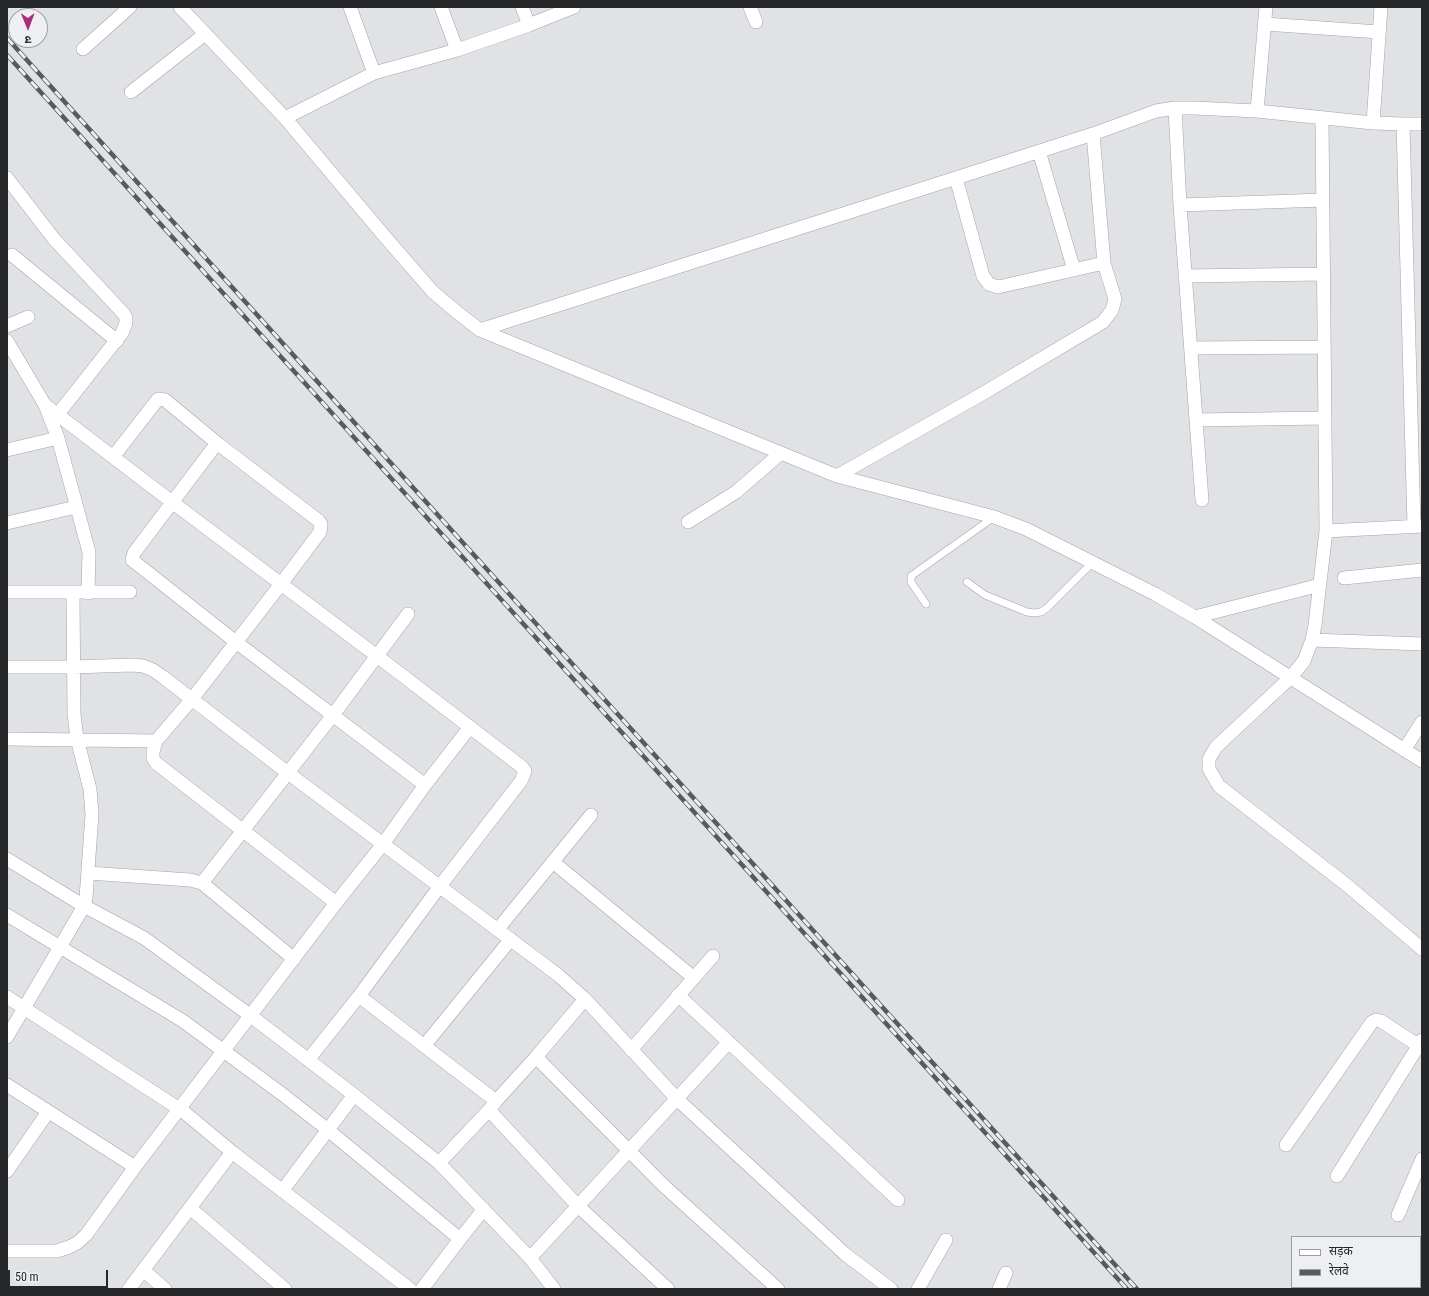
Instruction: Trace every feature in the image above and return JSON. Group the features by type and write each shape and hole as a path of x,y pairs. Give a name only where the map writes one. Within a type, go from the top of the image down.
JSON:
{"street":[{"path":"83,49 130,7"},
{"path":"180,7 285,118 433,292 480,330 837,476 994,517 1026,529 1155,594 1195,617 1422,761"},
{"path":"350,7 374,73"},
{"path":"441,7 456,50"},
{"path":"522,7 529,25"},
{"path":"285,118 374,73 456,50 529,25 574,7"},
{"path":"750,7 756,22"},
{"path":"1258,111 1266,7"},
{"path":"1373,123 1381,7"},
{"path":"1265,24 1379,32"},
{"path":"131,92 205,34"},
{"path":"1175,108 1180,205 1202,500"},
{"path":"480,330 1093,134 1156,111 1175,108 1258,111 1373,123 1422,124"},
{"path":"1322,118 1326,531 1312,640 1304,661 1290,678 1216,747 1209,759 1209,769 1219,786 1348,886 1422,948"},
{"path":"1326,531 1418,526 1403,124"},
{"path":"837,476 982,394 1103,322 1112,310 1115,299 1104,263 1093,134"},
{"path":"1039,151 1074,270"},
{"path":"7,178 54,239 124,314 126,324 122,334 58,414"},
{"path":"956,178 983,276 989,284 998,288 1104,263"},
{"path":"1180,205 1323,200"},
{"path":"12,255 117,341"},
{"path":"1185,276 1324,274"},
{"path":"7,326 28,317"},
{"path":"7,342 45,405 58,438 89,552 88,593"},
{"path":"1191,348 1324,347"},
{"path":"113,456 158,399 162,399 321,524 320,532 281,584 192,699 156,741 153,758 156,763 336,903"},
{"path":"45,405 377,656 525,771 521,781 308,1060"},
{"path":"1196,420 1325,418"},
{"path":"7,450 58,438"},
{"path":"217,442 134,552 132,560 236,642 425,785"},
{"path":"688,522 736,492 781,453"},
{"path":"7,523 76,507"},
{"path":"1344,578 1422,570"},
{"path":"1195,617 1320,585"},
{"path":"7,592 130,592"},
{"path":"7,1037 84,906 92,814 90,789 77,739 74,714 73,593"},
{"path":"202,883 333,715 408,614"},
{"path":"1312,640 1422,644"},
{"path":"7,667 132,665 143,666 153,670 163,677 288,773 558,975 585,999 677,1098 844,1254 891,1289"},
{"path":"1404,750 1422,722"},
{"path":"7,1250 57,1251 70,1248 86,1235 135,1167 336,903 383,844 425,785 470,727"},
{"path":"7,738 156,741"},
{"path":"498,929 591,815"},
{"path":"7,859 84,906 144,938 251,1016 354,1095 439,1163 530,1258 554,1289"},
{"path":"553,862 694,978"},
{"path":"88,873 190,880 202,883 294,959"},
{"path":"7,914 182,1021 224,1051 328,1130 460,1239"},
{"path":"424,1046 510,939"},
{"path":"631,1050 713,956"},
{"path":"358,996 424,1046 492,1106 578,1206 668,1289"},
{"path":"678,996 898,1200"},
{"path":"7,997 180,1109 232,1152 410,1289"},
{"path":"439,1163 536,1057 585,999"},
{"path":"1286,1145 1372,1022 1376,1020 1381,1021 1421,1044 1337,1176"},
{"path":"530,1258 729,1042"},
{"path":"536,1057 664,1186 778,1289"},
{"path":"7,1085 135,1167"},
{"path":"282,1191 354,1095"},
{"path":"7,1171 48,1112"},
{"path":"129,1289 232,1152"},
{"path":"1398,1215 1422,1159"},
{"path":"190,1208 285,1289"},
{"path":"422,1289 484,1209"},
{"path":"918,1289 946,1240"},
{"path":"143,1270 165,1289"},
{"path":"999,1289 1006,1273"}],"lane":[{"path":"926,604 911,582 911,576 994,517"},
{"path":"967,582 986,595 1027,612 1041,612 1047,608 1093,562"}],"railway":[{"path":"7,38 1137,1289"},
{"path":"7,55 1127,1289"}]}
